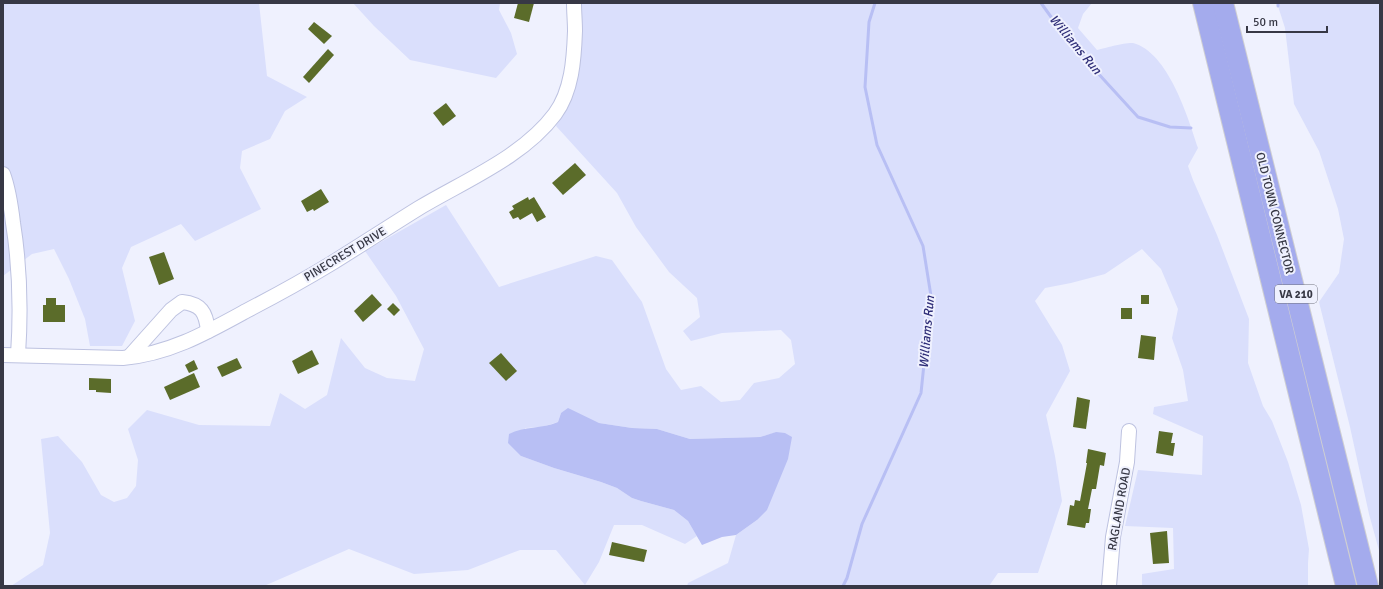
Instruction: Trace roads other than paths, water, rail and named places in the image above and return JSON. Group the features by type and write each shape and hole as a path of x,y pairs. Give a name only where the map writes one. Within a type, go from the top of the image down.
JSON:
{"highway":[{"name":"OLD TOWN CONNECTOR","path":"1203,3 1346,586"},
{"name":"OLD TOWN CONNECTOR","path":"1223,3 1368,586"}],"street":[{"name":"PINECREST DRIVE","path":"3,355 129,357 162,351 180,345 264,302 332,263 421,207 507,157 525,144 541,129 555,114 561,103 570,76 573,49 574,3"},
{"path":"3,174 10,198 20,289 18,355"},
{"path":"129,357 171,310 182,302 198,306 207,320 208,331"},
{"name":"RAGLAND ROAD","path":"1109,586 1112,537 1127,462 1129,431"}],"water":[{"path":"568,408 599,423 632,428 657,429 690,439 760,437 776,432 785,433 792,437 788,459 767,510 757,520 736,535 722,537 702,545 688,521 674,510 632,498 617,488 521,456 508,443 509,434 515,431 546,426 558,422 561,413"}],"waterway":[{"name":"Williams Run","path":"843,586 847,578 862,524 921,393 931,296 923,246 877,145 865,87 869,22 875,3"},
{"name":"Williams Run","path":"1041,3 1095,70 1138,117 1170,127 1191,128"}]}
